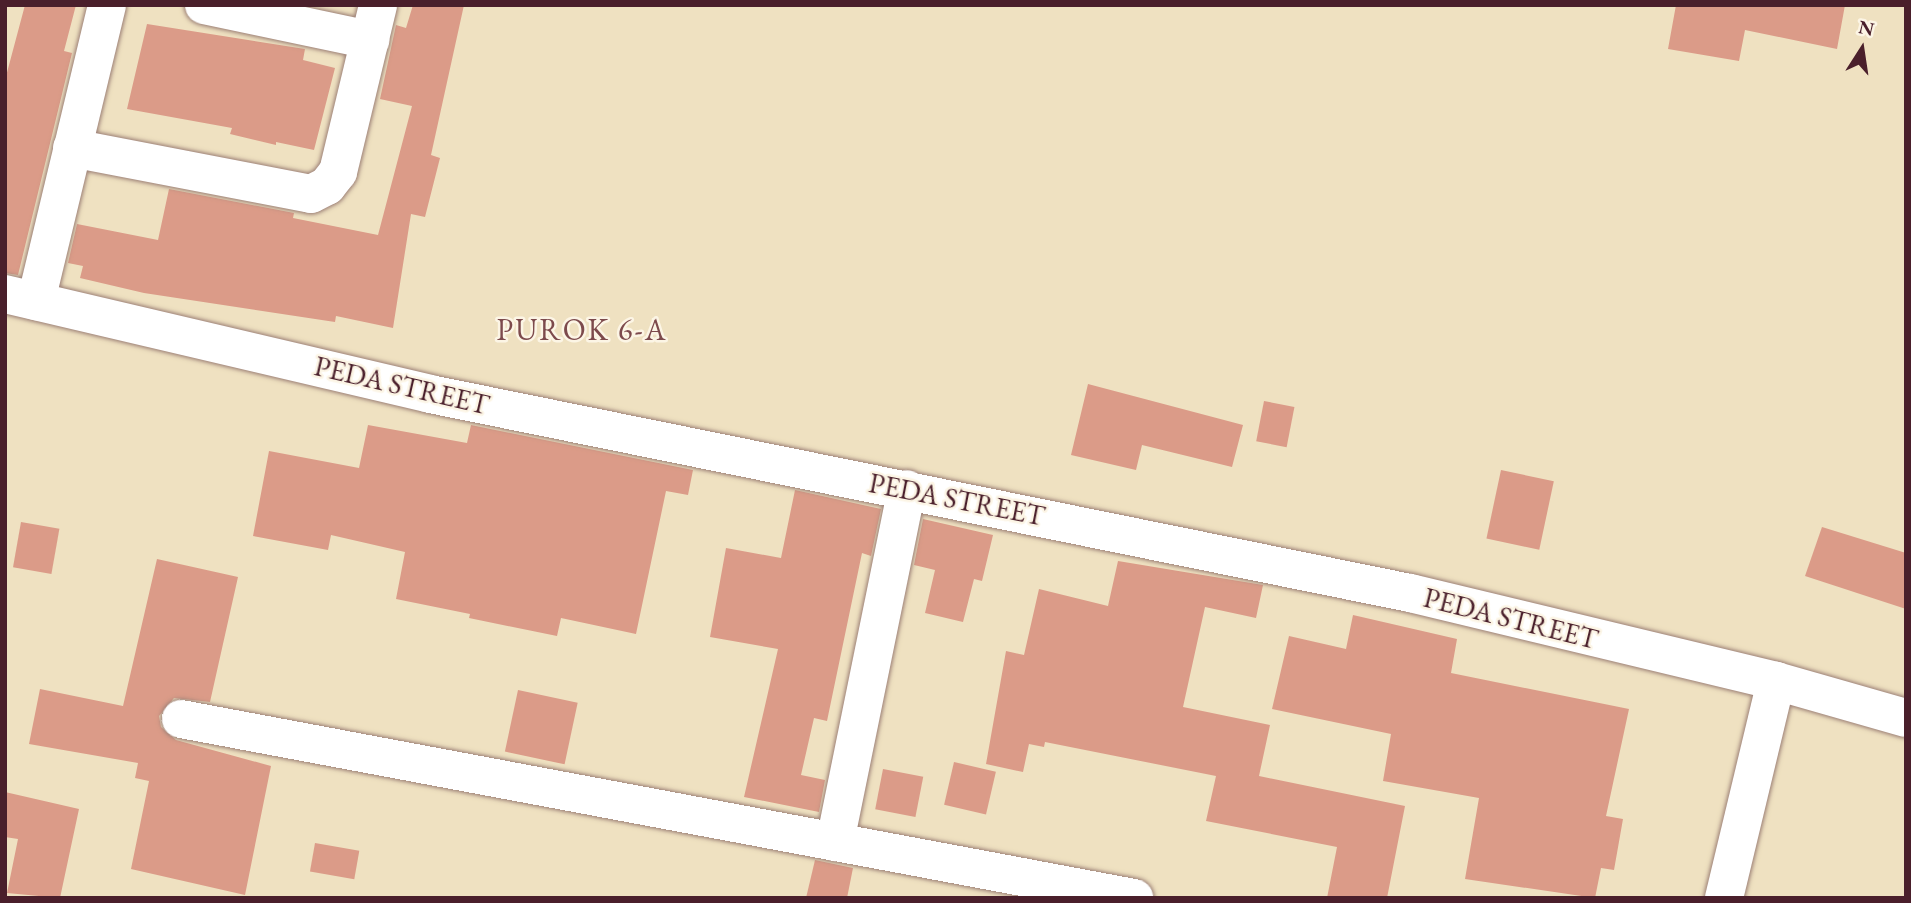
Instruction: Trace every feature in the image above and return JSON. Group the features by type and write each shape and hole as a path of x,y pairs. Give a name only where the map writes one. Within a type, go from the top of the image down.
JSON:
{"street":[{"path":"21,298 72,148 107,5"},
{"path":"72,148 311,194 327,186 338,172 374,23 204,5"},
{"name":"PEDA STREET","path":"21,298 430,394 1410,593 1776,681 1906,718"},
{"path":"835,842 907,489"},
{"path":"1724,898 1776,681"},
{"path":"181,719 1135,898"}],"building":[{"path":"25,5 76,5 64,51 72,53 18,275 5,273 5,80"},
{"path":"413,5 464,5 431,155 440,158 425,217 411,214 393,328 336,316 335,322 144,293 80,278 83,266 68,263 77,224 158,240 169,189 294,213 293,218 378,235 412,106 380,99 396,25 406,28"},
{"path":"1676,5 1845,5 1837,49 1745,30 1739,61 1668,49"},
{"path":"147,24 305,49 303,60 335,68 314,150 276,142 276,145 230,134 232,128 127,109"},
{"path":"1088,384 1243,425 1232,467 1142,445 1136,470 1071,455"},
{"path":"1264,401 1294,407 1287,447 1256,441"},
{"path":"368,425 467,443 471,425 693,470 688,495 666,491 636,634 561,618 557,636 469,618 470,614 396,599 405,552 331,535 328,550 253,536 269,451 359,468"},
{"path":"1501,470 1554,481 1539,550 1486,538"},
{"path":"795,490 881,509 871,556 862,553 827,721 814,718 801,775 825,780 819,812 744,797 778,649 710,637 726,548 781,558"},
{"path":"923,519 993,535 982,581 974,579 963,622 925,613 935,570 914,565"},
{"path":"21,522 59,529 51,574 13,567"},
{"path":"1822,527 1906,553 1906,609 1805,576"},
{"path":"157,559 238,577 210,702 174,698 159,716 161,727 176,740 271,766 245,895 131,869 149,781 135,778 138,763 29,744 40,689 123,706"},
{"path":"1118,561 1263,585 1256,618 1205,607 1183,707 1270,725 1259,776 1405,806 1387,898 1327,898 1337,847 1206,821 1216,776 1045,742 1044,747 1029,744 1023,772 986,764 1006,651 1024,655 1039,589 1108,606"},
{"path":"1353,615 1457,639 1451,673 1629,709 1606,816 1623,819 1614,870 1601,868 1595,898 1465,879 1479,798 1383,781 1391,734 1272,709 1289,636 1346,649"},
{"path":"518,690 578,703 565,764 505,752"},
{"path":"954,762 996,772 986,815 944,805"},
{"path":"883,769 923,777 915,817 875,809"},
{"path":"5,792 79,809 60,898 7,893 18,839 5,837"},
{"path":"315,843 359,851 354,879 310,872"},
{"path":"815,860 853,868 847,898 806,898"}],"district":[{"name":"PUROK 6-A","path":"582,330"}]}
